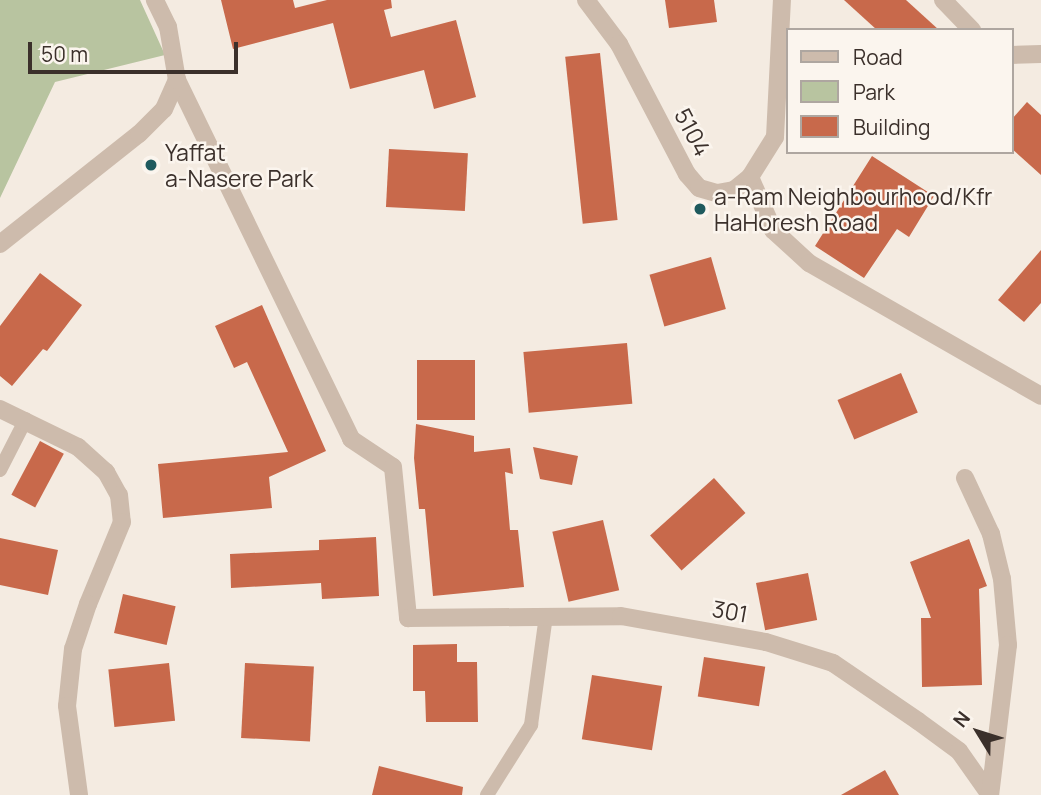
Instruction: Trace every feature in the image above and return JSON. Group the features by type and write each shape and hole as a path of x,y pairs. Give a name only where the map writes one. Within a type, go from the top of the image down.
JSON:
{"street":[{"path":"0,244 139,134 164,109 177,80 168,27 155,0"},
{"name":"5104","path":"586,0 619,44 687,174 699,188 718,193 734,190 750,177"},
{"path":"782,0 775,137 750,177 773,230 809,263 1041,396"},
{"path":"943,0 970,28"},
{"path":"1013,55 1041,54"},
{"name":"301","path":"177,80 351,439 393,467 408,618 621,616 766,642 833,663 959,751 990,795"},
{"path":"0,409 26,419 78,447 106,472 120,495 122,522 88,604 74,649 67,706 79,795"},
{"path":"965,478 991,534 1002,579 1008,645 990,795"}],"lane":[{"path":"0,470 26,419"},
{"path":"488,795 531,725 545,616"}],"green space":[{"path":"0,0 140,0 165,55 55,82 0,198"}],"building":[{"path":"221,0 293,0 295,8 327,0 391,0 392,8 384,10 391,37 456,20 476,97 434,109 424,70 350,89 333,23 233,49"},
{"path":"665,0 714,0 717,22 669,28"},
{"path":"844,0 906,0 937,28 875,28"},
{"path":"600,53 618,220 583,224 565,57"},
{"path":"1027,102 1041,115 1041,175 1013,150 1013,118"},
{"path":"389,149 468,153 465,211 386,207"},
{"path":"872,156 934,196 909,237 897,229 864,278 815,246"},
{"path":"1041,250 1041,303 1024,322 998,300"},
{"path":"711,257 726,309 664,327 649,275"},
{"path":"40,273 82,305 47,351 43,349 12,386 0,376 0,326"},
{"path":"262,305 326,451 269,477 272,508 163,518 158,464 288,452 247,362 234,368 215,326"},
{"path":"627,343 632,404 529,413 523,352"},
{"path":"417,360 475,360 475,420 417,420"},
{"path":"901,373 918,413 854,440 837,400"},
{"path":"416,424 474,436 474,452 510,448 513,474 505,472 510,530 518,530 524,587 433,596 425,509 419,509 414,458"},
{"path":"40,441 64,454 35,508 11,495"},
{"path":"533,447 578,456 572,485 540,479"},
{"path":"714,478 745,513 682,570 650,536"},
{"path":"603,520 619,590 569,602 552,532"},
{"path":"376,537 379,596 322,599 321,583 231,588 230,554 319,550 319,540"},
{"path":"0,538 58,550 48,595 0,585"},
{"path":"969,539 987,586 979,589 982,685 922,687 921,618 931,618 910,562"},
{"path":"808,573 817,620 765,630 756,583"},
{"path":"123,594 176,606 167,645 114,633"},
{"path":"457,644 457,662 477,662 478,722 426,722 425,691 413,691 413,645"},
{"path":"704,657 765,667 759,706 698,697"},
{"path":"169,663 175,721 114,727 108,669"},
{"path":"245,663 314,667 310,742 241,738"},
{"path":"592,675 662,686 652,750 582,739"},
{"path":"379,766 463,787 462,795 372,795"},
{"path":"885,770 899,795 841,795"}],"place":[{"name":"Yaffat a-Nasere Park","path":"151,165"},
{"name":"a-Ram Neighbourhood/Kfr HaHoresh Road","path":"700,209"}]}
